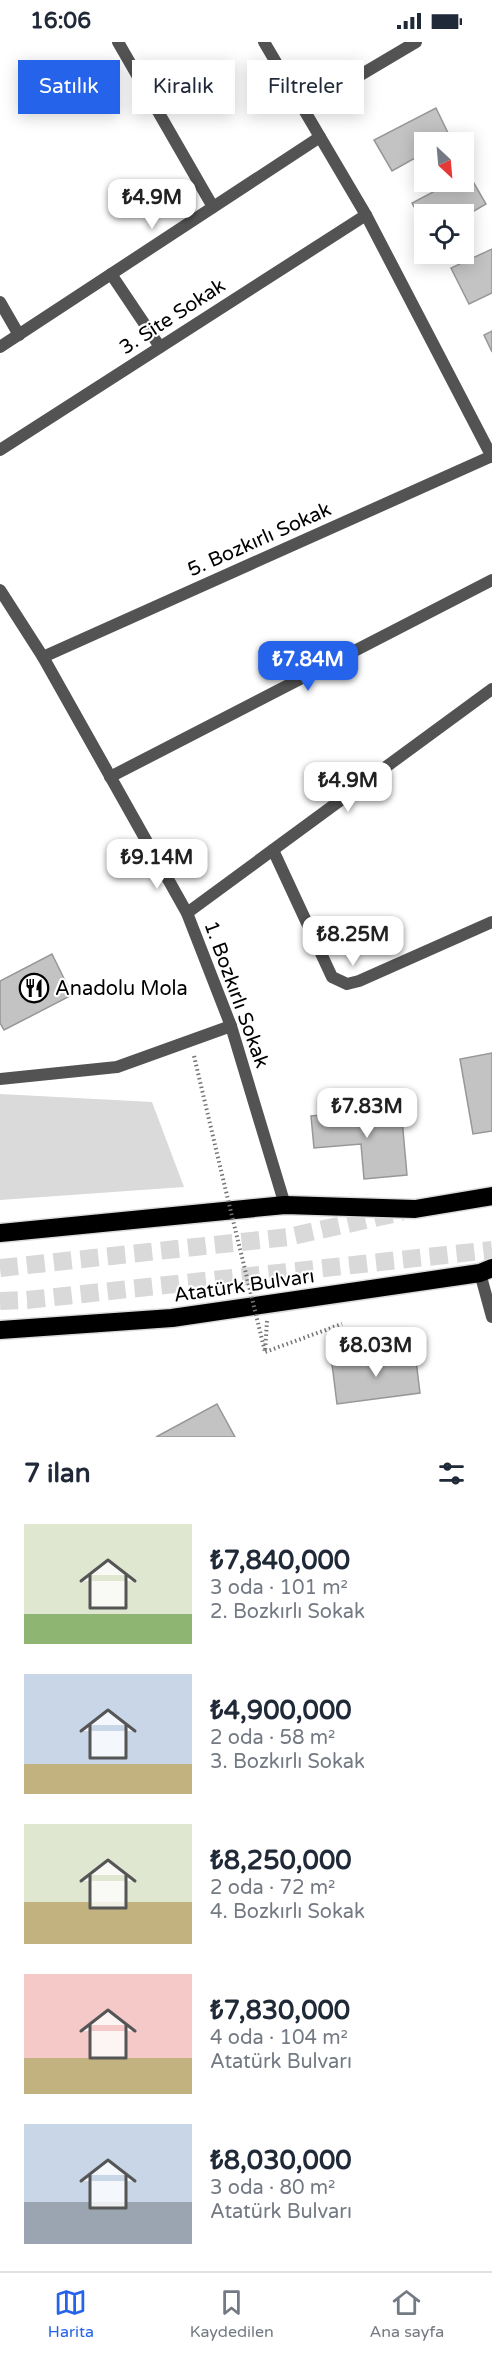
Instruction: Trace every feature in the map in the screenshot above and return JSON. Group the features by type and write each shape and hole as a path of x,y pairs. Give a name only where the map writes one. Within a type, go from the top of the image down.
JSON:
{"highway":[{"path":"0,1233 285,1205 415,1209 492,1197"},
{"name":"Atatürk Bulvarı","path":"0,1330 172,1318 268,1306 486,1270"}],"street":[{"path":"118,42 213,207"},
{"path":"264,42 274,60"},
{"path":"364,73 416,42"},
{"path":"306,114 366,215 492,457"},
{"path":"0,347 320,137"},
{"name":"3. Site Sokak","path":"0,450 366,215"},
{"path":"111,274 160,347"},
{"path":"0,302 19,334"},
{"name":"5. Bozkırlı Sokak","path":"43,657 492,457"},
{"path":"111,777 492,580"},
{"name":"1. Bozkırlı Sokak","path":"0,590 4,605 43,657 187,913 231,1026 285,1205"},
{"path":"187,913 492,689"},
{"path":"273,850 332,977 347,984 359,981 492,922"},
{"path":"0,1079 117,1067 231,1026"},
{"path":"486,1270 492,1317"}],"path":[{"path":"190,1040 265,1352"},
{"path":"212,1157 217,1155"},
{"path":"265,1352 268,1306"},
{"path":"265,1352 342,1324"}],"shaded area":[{"path":"0,1094 152,1102 184,1187 0,1200"}],"building":[{"path":"436,108 448,132 414,132 414,159 392,171 374,140"},
{"path":"474,183 486,204 474,211 474,204 414,204 414,207 412,203 433,192 474,192"},
{"path":"492,249 492,293 469,304 451,268 460,264 474,264 474,257"},
{"path":"492,331 492,352 484,335"},
{"name":"Anadolu Mola","path":"52,954 72,995 4,1030 0,1023 0,981"},
{"path":"492,1053 492,1131 473,1134 460,1059"},
{"path":"401,1108 407,1175 364,1179 361,1144 314,1148 311,1116"},
{"path":"415,1352 420,1393 337,1404 332,1364"},
{"path":"217,1404 235,1437 156,1437"}],"tunnel":[{"path":"0,1268 288,1237 402,1212"},
{"path":"0,1301 492,1250"}],"place":[{"name":"Anadolu Mola","path":"34,988"}]}
